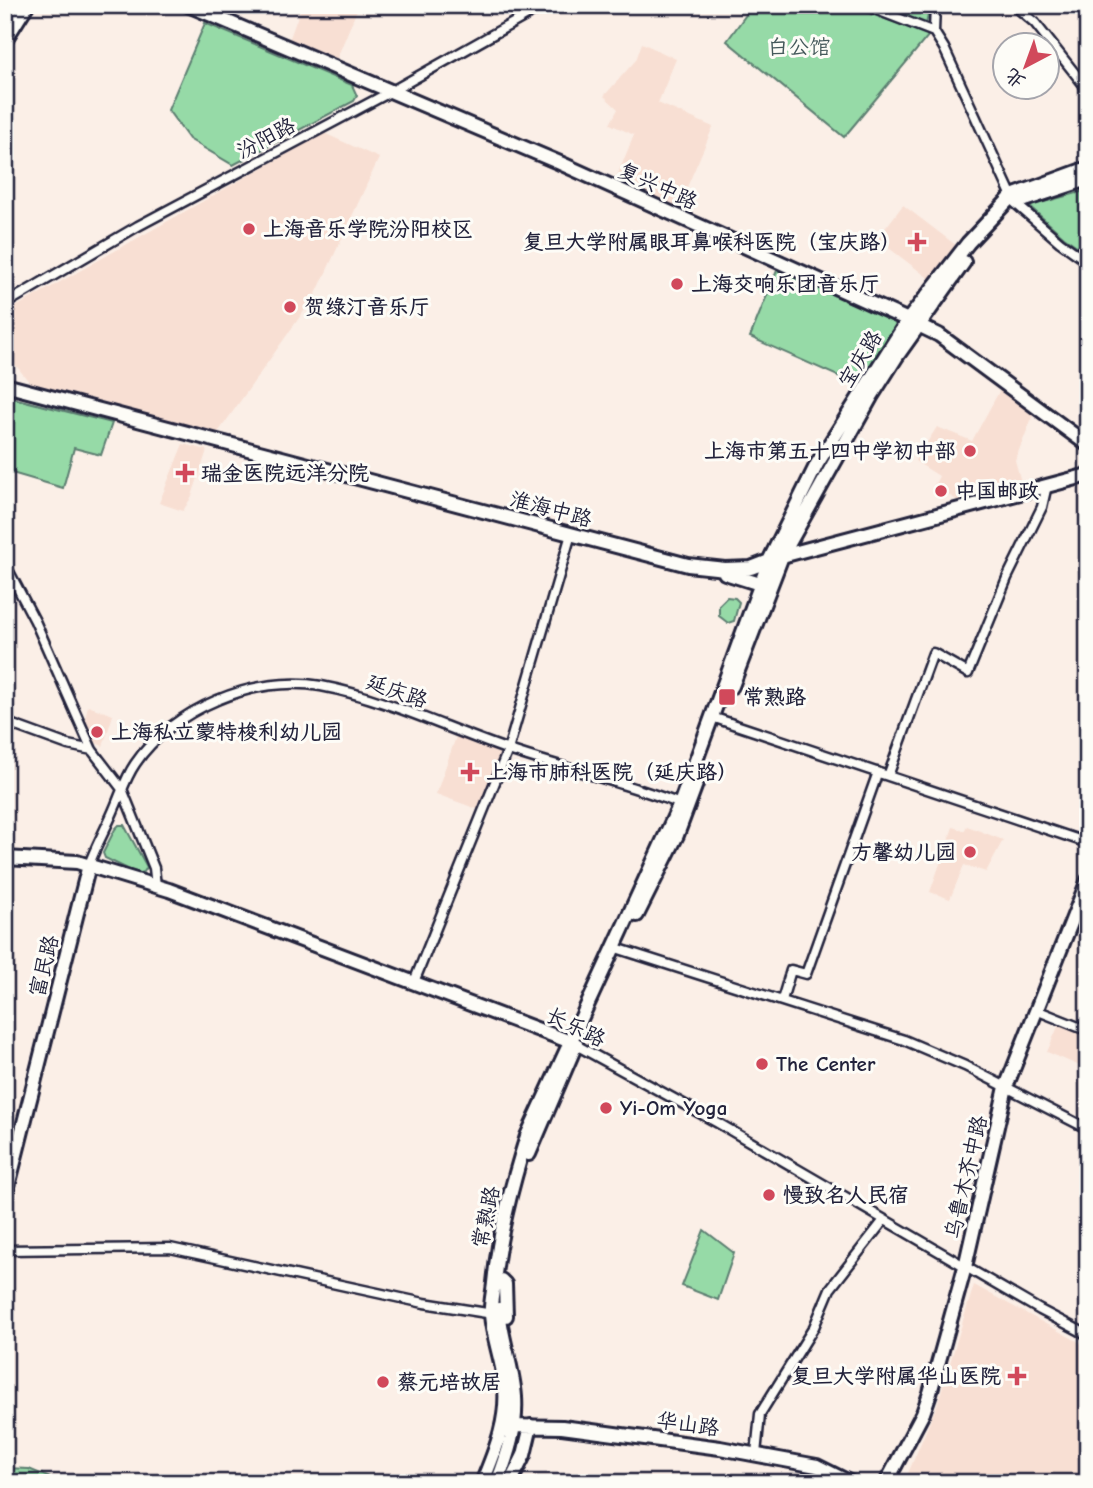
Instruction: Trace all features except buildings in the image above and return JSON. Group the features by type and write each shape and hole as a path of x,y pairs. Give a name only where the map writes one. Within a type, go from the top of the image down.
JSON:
{"main road":[{"path":"5,40 27,5"},
{"name":"复兴中路","path":"188,5 578,172 913,323 959,350 1088,445"},
{"path":"1013,200 1088,168"},
{"path":"1013,200 1088,179"},
{"name":"宝庆路","path":"775,559 817,464 913,323 1013,200"},
{"name":"淮海中路","path":"5,385 688,565 725,569 751,568 775,559 1088,475"},
{"name":"常熟路","path":"716,719 761,584 775,559"},
{"name":"常熟路","path":"500,1426 506,1401 504,1377 496,1351 499,1246 511,1189 527,1136 685,805 775,559"},
{"path":"708,567 761,584"},
{"name":"长乐路","path":"5,858 77,862 156,886 573,1042"},
{"name":"富民路","path":"5,1198 89,865"},
{"name":"乌鲁木齐中路","path":"886,1483 930,1393 965,1267 1006,1087 1088,880"},
{"name":"常熟路","path":"514,1425 515,1395 495,1313 522,1175 573,1042"},
{"name":"常熟路","path":"501,1280 505,1284 506,1313 520,1393 520,1418 514,1425"},
{"path":"497,1483 510,1450 514,1425"},
{"path":"482,1483 498,1444 500,1426"},
{"name":"华山路","path":"500,1426 575,1429 756,1454 817,1466 851,1483"},
{"path":"510,1483 524,1455 531,1426"}],"street":[{"name":"汾阳路","path":"5,304 138,226 392,91 545,5"},
{"path":"864,5 933,32 944,48 1013,200 1060,242 1088,262"},
{"path":"933,32 935,5"},
{"path":"1014,5 1035,23 1088,90"},
{"path":"888,776 933,653 968,673 1007,578 1042,507 1047,485"},
{"path":"414,982 508,750 572,534"},
{"path":"5,564 35,621 92,750 122,789 155,868 156,886"},
{"name":"延庆路","path":"122,789 135,764 168,730 210,703 261,686 319,686 370,699 508,750 685,805"},
{"path":"716,719 1088,843"},
{"path":"5,722 68,745 92,750"},
{"path":"782,1000 791,970 806,974 878,772"},
{"name":"富民路","path":"89,865 122,789"},
{"path":"617,948 904,1040 965,1066 1088,1129"},
{"path":"1036,1010 1081,1028"},
{"name":"长乐路","path":"573,1042 1088,1335"},
{"path":"756,1454 761,1414 814,1327 830,1289 884,1220"},
{"path":"5,1250 170,1248 424,1303 495,1313"}],"shaded area":[{"path":"302,5 359,5 335,63 288,43"},
{"path":"642,43 676,59 658,103 713,127 678,208 615,181 634,135 610,124 618,109 604,96 636,60"},
{"name":"上海音乐学院汾阳校区","path":"324,133 379,158 316,294 217,434 31,384 5,352 5,313"},
{"name":"复旦大学附属眼耳鼻喉科医院（宝庆路）","path":"903,205 957,246 931,280 877,239"},
{"name":"上海市第五十四中学初中部","path":"1001,388 1034,413 1015,460 1022,486 960,502 934,486 939,476 915,461 937,427 972,441"},
{"name":"瑞金医院远洋分院","path":"183,444 207,450 192,496 183,511 159,503"},
{"name":"上海私立蒙特梭利幼儿园","path":"88,706 113,715 103,746 90,741 84,722"},
{"name":"上海市肺科医院（延庆路）","path":"457,734 505,751 480,810 436,794"},
{"name":"方馨幼儿园","path":"967,826 1003,840 986,872 964,865 950,899 930,892 953,827 964,831"},
{"path":"1063,1015 1088,1026 1087,1069 1047,1052"},
{"name":"复旦大学附属华山医院","path":"974,1285 1088,1347 1088,1483 912,1483 906,1478 937,1405"}],"green space":[{"name":"白公馆","path":"753,5 856,8 929,35 844,137 727,41"},
{"path":"875,5 930,5 926,25"},
{"path":"205,23 352,85 357,96 354,101 233,165 189,139 168,110"},
{"path":"1088,190 1088,254 1029,206"},
{"path":"778,268 900,323 858,385 750,337"},
{"path":"5,396 112,423 101,455 74,448 63,488 5,471"},
{"path":"727,597 735,598 739,602 734,621 728,623 719,616 719,605"},
{"path":"119,825 124,825 147,867 144,872 138,874 105,858 103,853"},
{"path":"704,1230 734,1253 718,1300 682,1286"},
{"path":"5,1468 29,1469 62,1483 5,1483"}],"place":[{"name":"上海音乐学院汾阳校区","path":"249,229"},
{"name":"复旦大学附属眼耳鼻喉科医院（宝庆路）","path":"917,242"},
{"name":"上海交响乐团音乐厅","path":"677,284"},
{"name":"贺绿汀音乐厅","path":"290,307"},
{"name":"上海市第五十四中学初中部","path":"970,451"},
{"name":"瑞金医院远洋分院","path":"185,473"},
{"name":"中国邮政","path":"941,491"},
{"name":"常熟路","path":"727,697"},
{"name":"上海私立蒙特梭利幼儿园","path":"97,732"},
{"name":"上海市肺科医院（延庆路）","path":"470,772"},
{"name":"方馨幼儿园","path":"970,852"},
{"name":"The Center","path":"762,1064"},
{"name":"Yi-Om Yoga","path":"606,1108"},
{"name":"慢致名人民宿","path":"769,1195"},
{"name":"复旦大学附属华山医院","path":"1017,1376"},
{"name":"蔡元培故居","path":"383,1382"}]}
